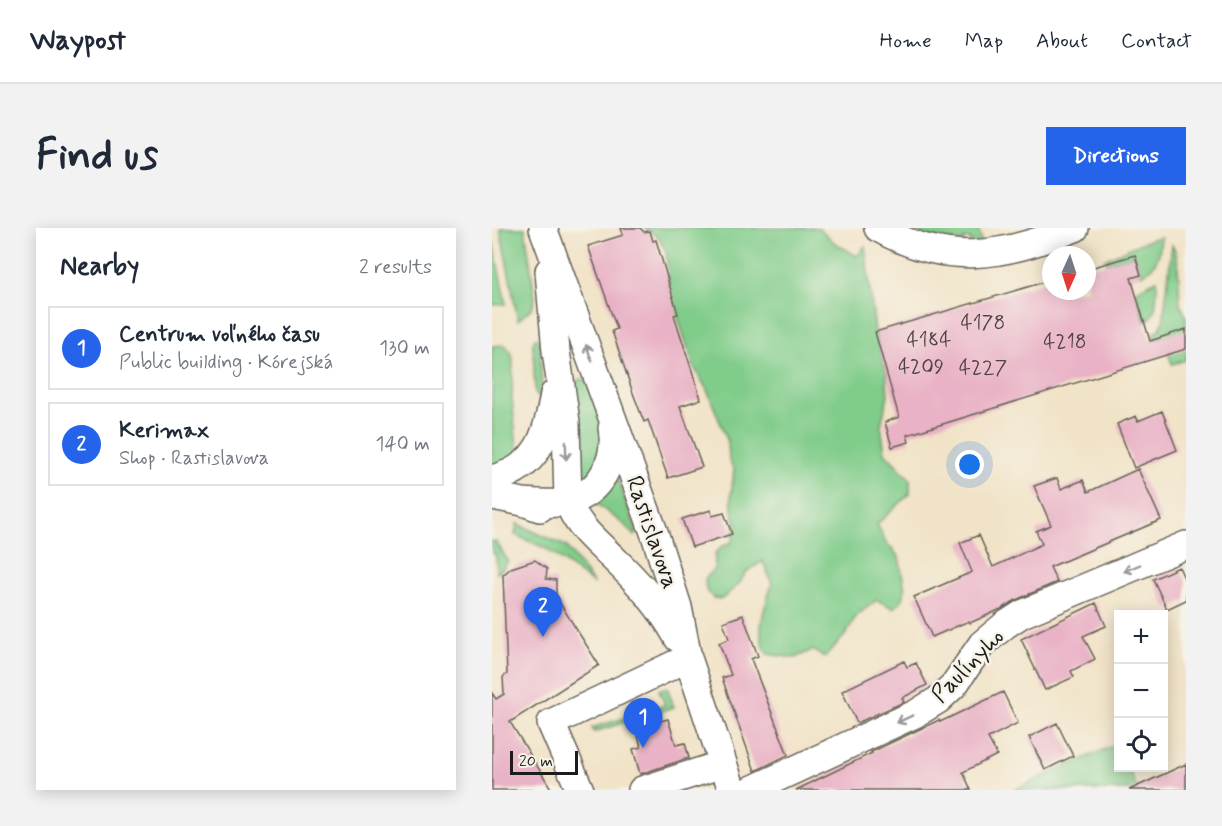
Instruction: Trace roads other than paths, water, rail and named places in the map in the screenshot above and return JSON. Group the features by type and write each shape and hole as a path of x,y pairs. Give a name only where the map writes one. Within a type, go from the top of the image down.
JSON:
{"street":[{"path":"878,228 917,245 948,252 977,255 1007,251 1075,228"},
{"name":"Rastislavova","path":"545,233 556,351 566,422 568,501 576,519 593,540 656,602 688,658"},
{"name":"Rastislavova","path":"545,233 669,575 688,658 732,790"},
{"name":"Rastislavova","path":"492,479 516,469 536,453 542,443 553,400 556,351"},
{"name":"Rastislavova","path":"492,496 546,504 568,501 590,491 608,467 614,446 609,408"},
{"name":"Rastislavova","path":"523,502 543,509 593,540"},
{"name":"Paulínyho","path":"751,790 915,714 938,700 954,685 982,645 1005,624 1022,614 1186,545"},
{"path":"580,790 552,723 688,658"},
{"path":"642,790 723,764"}],"place":[{"name":"Kerimax","path":"543,637"},
{"name":"Centrum voľného času","path":"643,748"}]}
